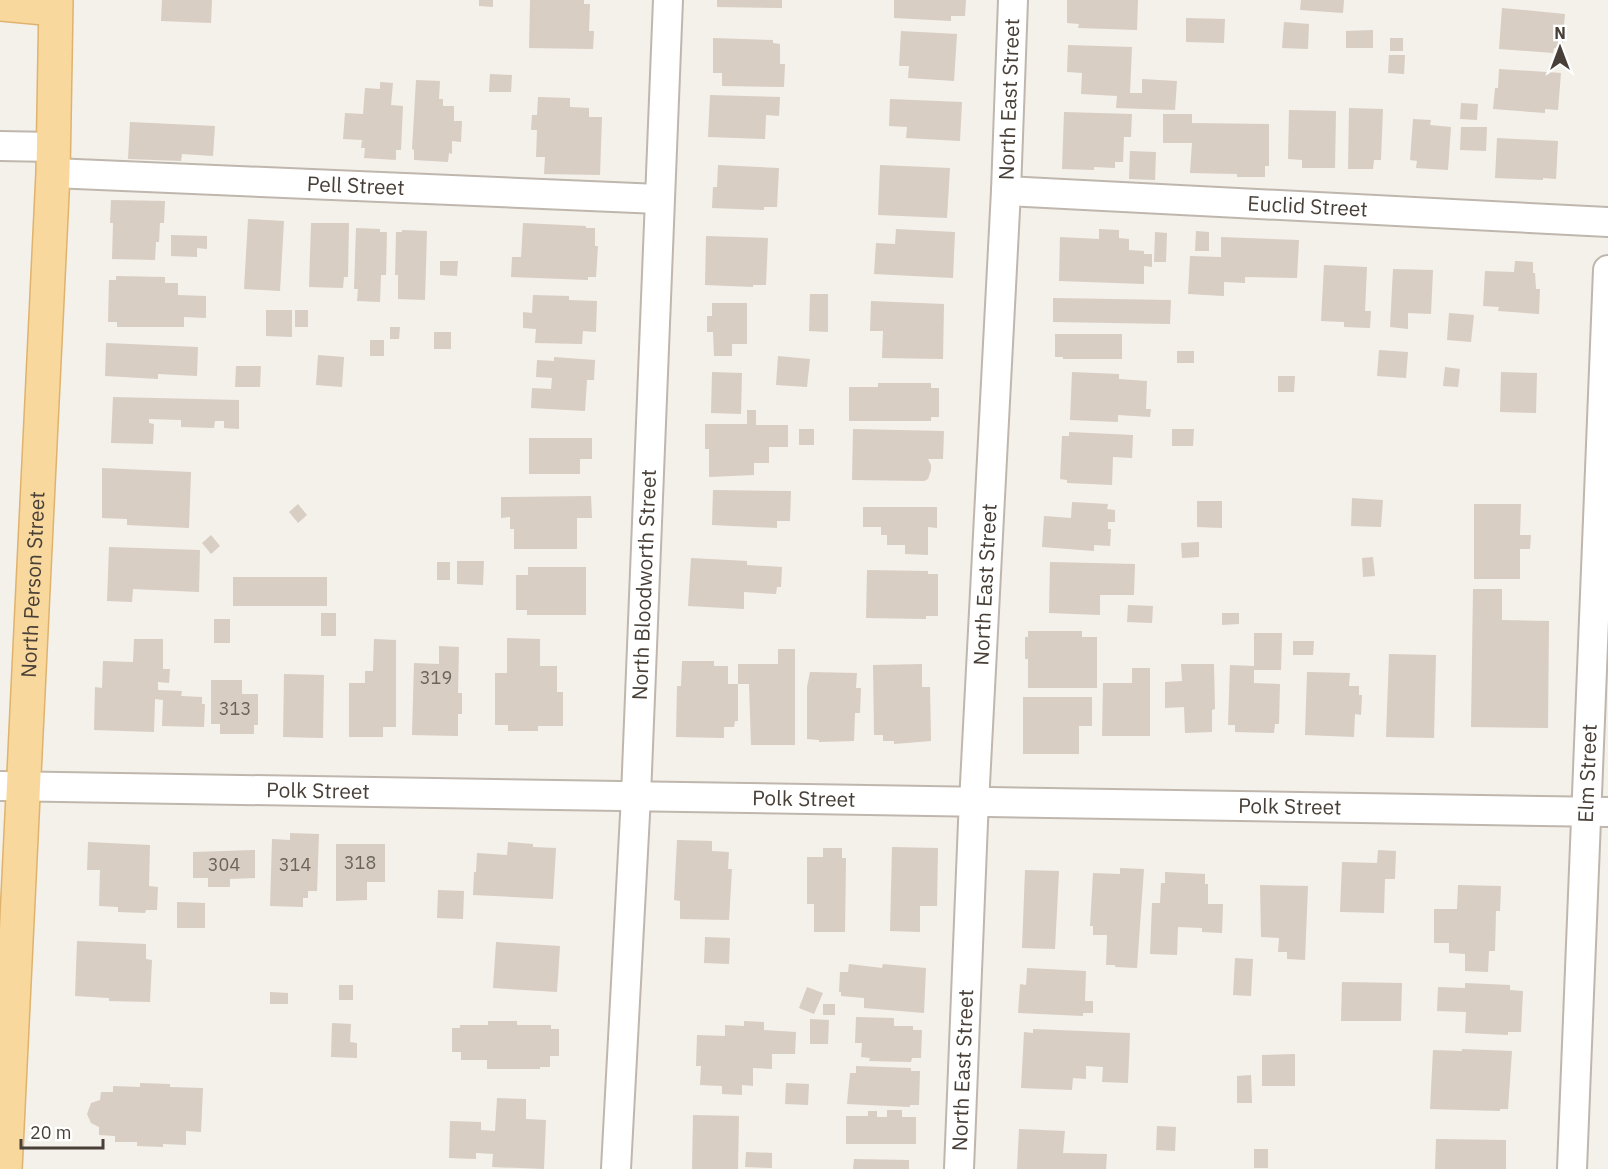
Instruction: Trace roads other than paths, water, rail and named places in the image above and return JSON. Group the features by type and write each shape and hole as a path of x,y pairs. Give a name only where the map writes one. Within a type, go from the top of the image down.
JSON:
{"main road":[{"path":"0,4 55,4"},
{"name":"North Person Street","path":"5,1169 11,786 53,160 55,4"}],"street":[{"name":"North Bloodworth Street","path":"616,1169 636,796 668,0"},
{"name":"North East Street","path":"959,1169 1006,191 1012,0"},
{"name":"Pell Street","path":"0,146 53,160 659,199"},
{"name":"Euclid Street","path":"1006,191 1608,222"},
{"name":"Elm Street","path":"1572,1169 1597,812 1608,270"},
{"name":"Polk Street","path":"11,786 1597,812"}]}
